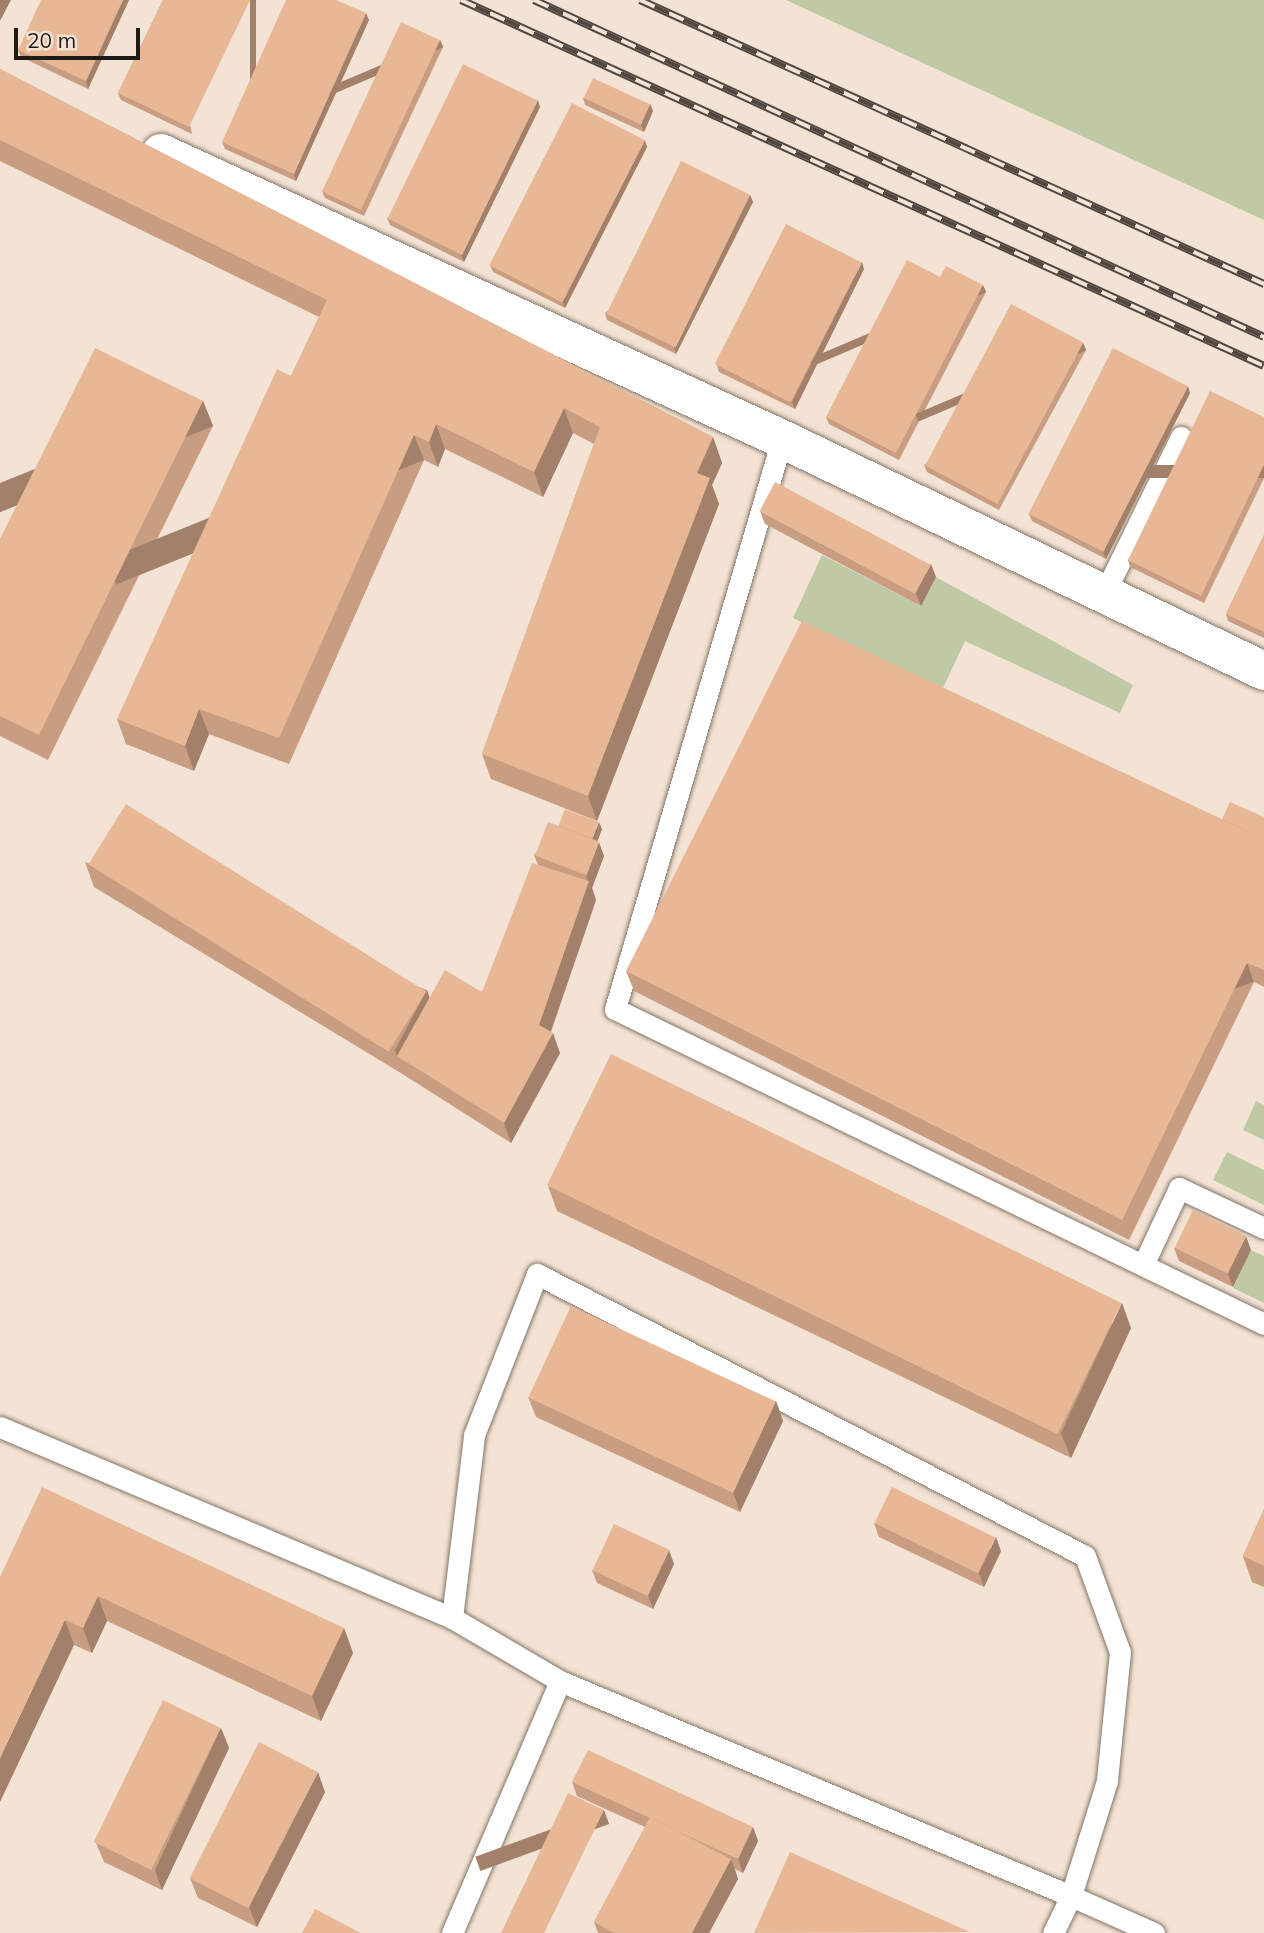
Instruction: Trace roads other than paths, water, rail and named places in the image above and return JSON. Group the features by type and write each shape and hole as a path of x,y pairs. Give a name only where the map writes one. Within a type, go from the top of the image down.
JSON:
{"street":[{"path":"123,134 782,439 1264,671"}],"lane":[{"path":"1104,594 1181,437"},
{"path":"782,439 615,1009 1264,1324"},
{"path":"1143,1265 1179,1188 1264,1228"},
{"path":"452,1618 474,1435 537,1273 1085,1556 1120,1652 1107,1781 1071,1896 1053,1933"},
{"path":"0,1427 452,1618 560,1681 1154,1933"},
{"path":"452,1933 560,1681"}],"railway":[{"path":"461,0 1264,366"},
{"path":"534,0 1264,337"},
{"path":"640,0 1264,284"}]}
